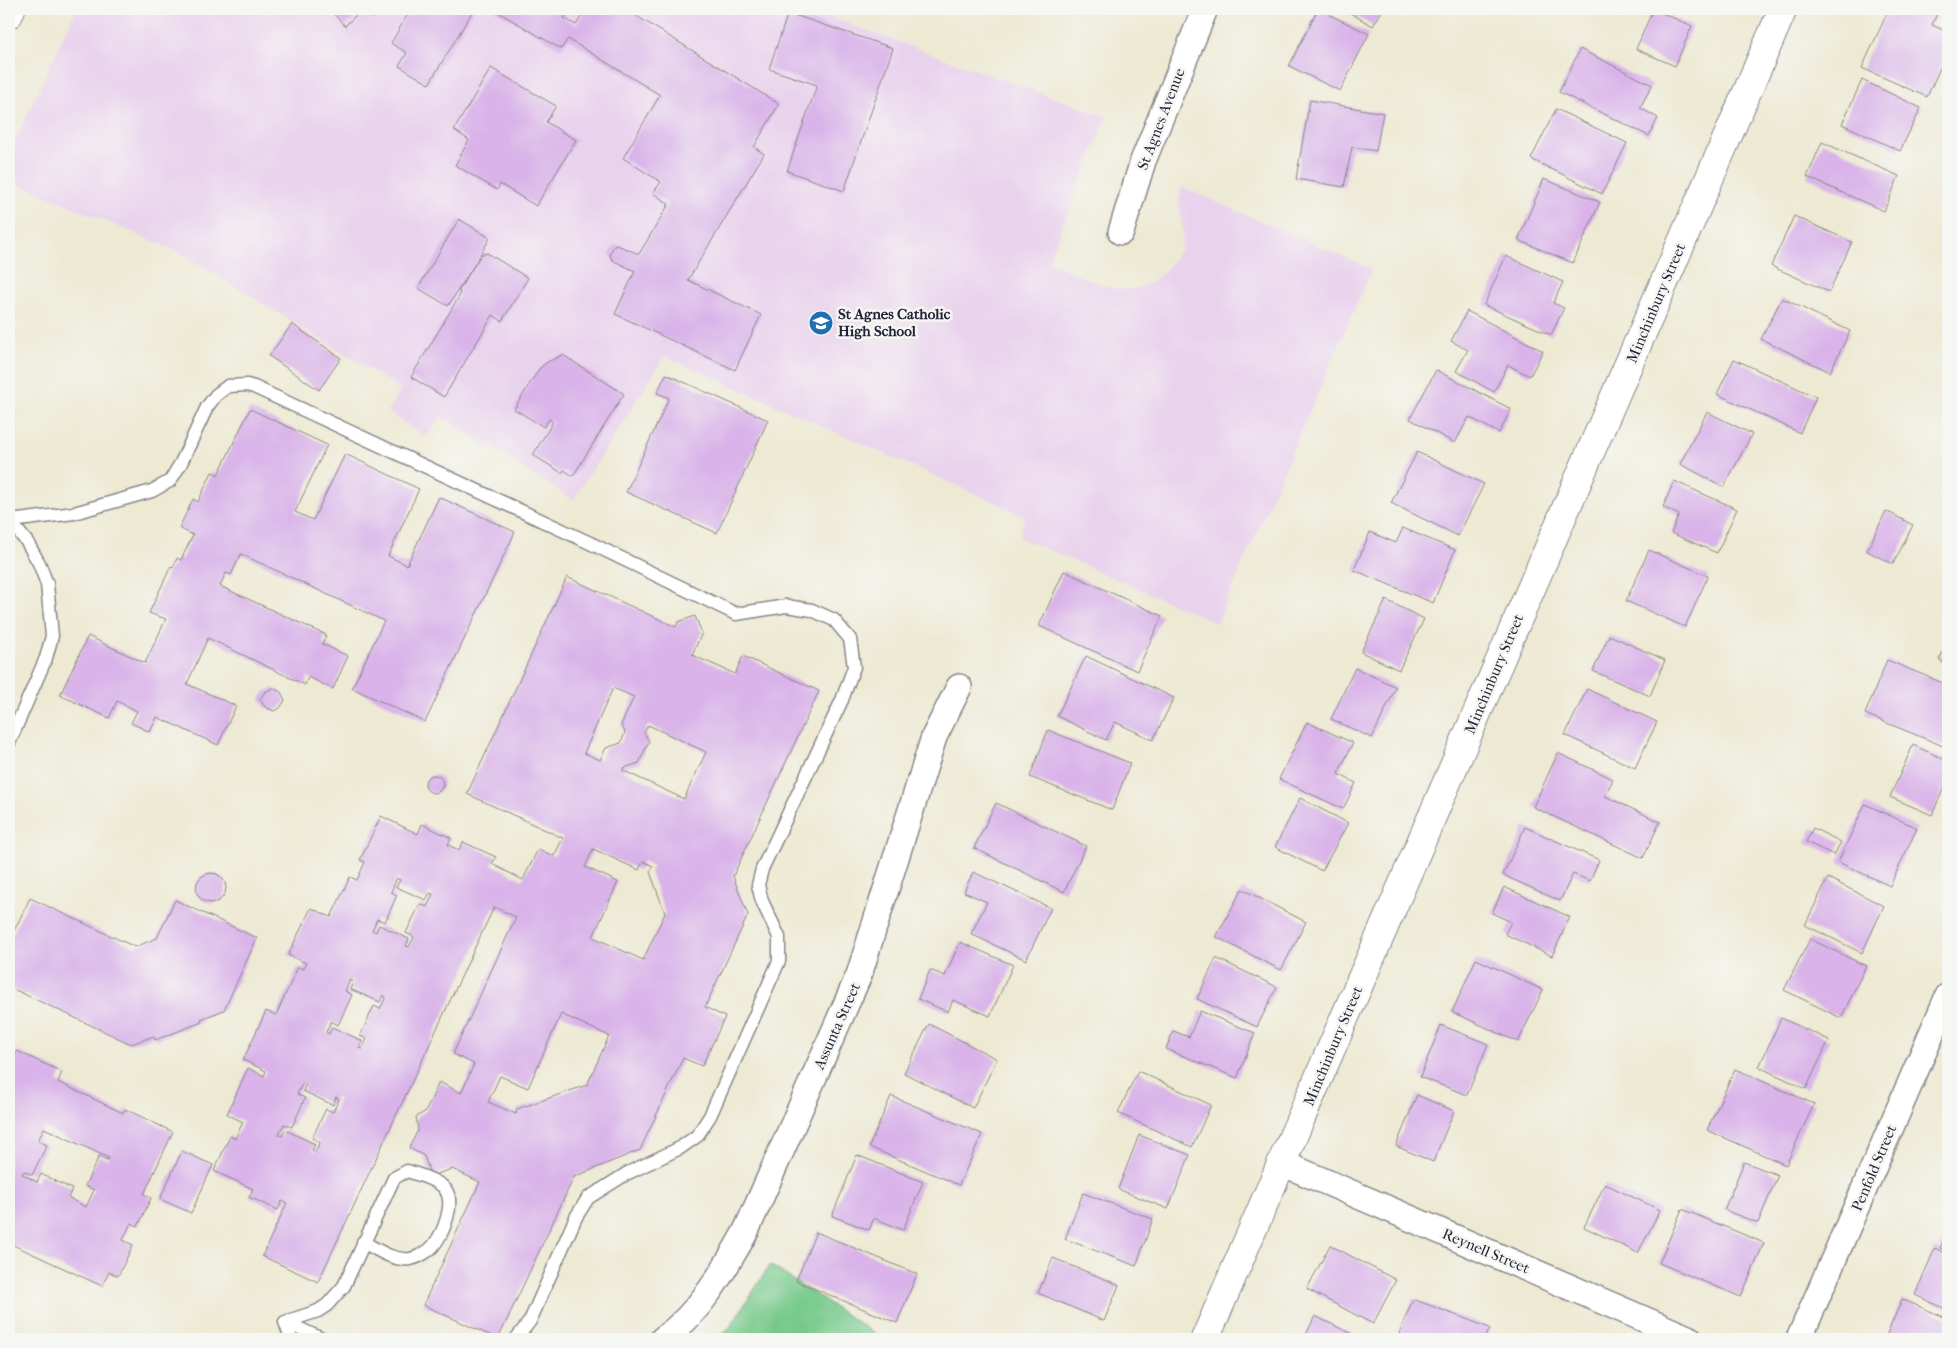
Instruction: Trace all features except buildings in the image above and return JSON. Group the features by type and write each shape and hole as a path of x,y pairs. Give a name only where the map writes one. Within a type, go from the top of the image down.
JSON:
{"street":[{"path":"9,14 11,9"},
{"name":"St Agnes Avenue","path":"1121,232 1144,161 1204,9"},
{"name":"Minchinbury Street","path":"1205,1339 1783,9"},
{"name":"Assunta Street","path":"663,1339 701,1303 725,1270 746,1231 859,975 934,737 959,687"},
{"name":"Penfold Street","path":"1799,1339 1948,996"},
{"name":"Reynell Street","path":"1282,1163 1690,1339"}],"lane":[{"path":"10,520 74,513 152,490 170,481 182,463 207,407 216,395 228,386 247,385 572,534 736,614 786,606 812,610 834,620 850,639 854,668 838,709 762,869 758,885 762,901 779,937 779,961 710,1116 697,1136 626,1174 588,1198 576,1217 530,1321 516,1339"},
{"path":"9,743 46,658 52,636 47,584 39,562 10,520"},
{"path":"285,1322 318,1311 327,1305 344,1286 364,1242 394,1178 407,1171 431,1180 445,1188 450,1200 448,1215 432,1248 412,1259 400,1260 364,1242"},
{"path":"285,1322 290,1339"},
{"path":"285,1322 322,1339"}],"shaded area":[{"name":"St Agnes Catholic High School","path":"76,9 807,9 1107,117 1048,261 1116,289 1137,289 1150,283 1168,268 1181,249 1183,236 1179,199 1182,187 1372,269 1217,623 1019,537 1025,516 665,356 573,500 441,416 426,437 387,411 401,389 181,253 9,180 9,154"}],"green space":[{"path":"770,1265 883,1339 717,1339 730,1327"}],"place":[{"name":"St Agnes Catholic High School","path":"821,323"}]}
